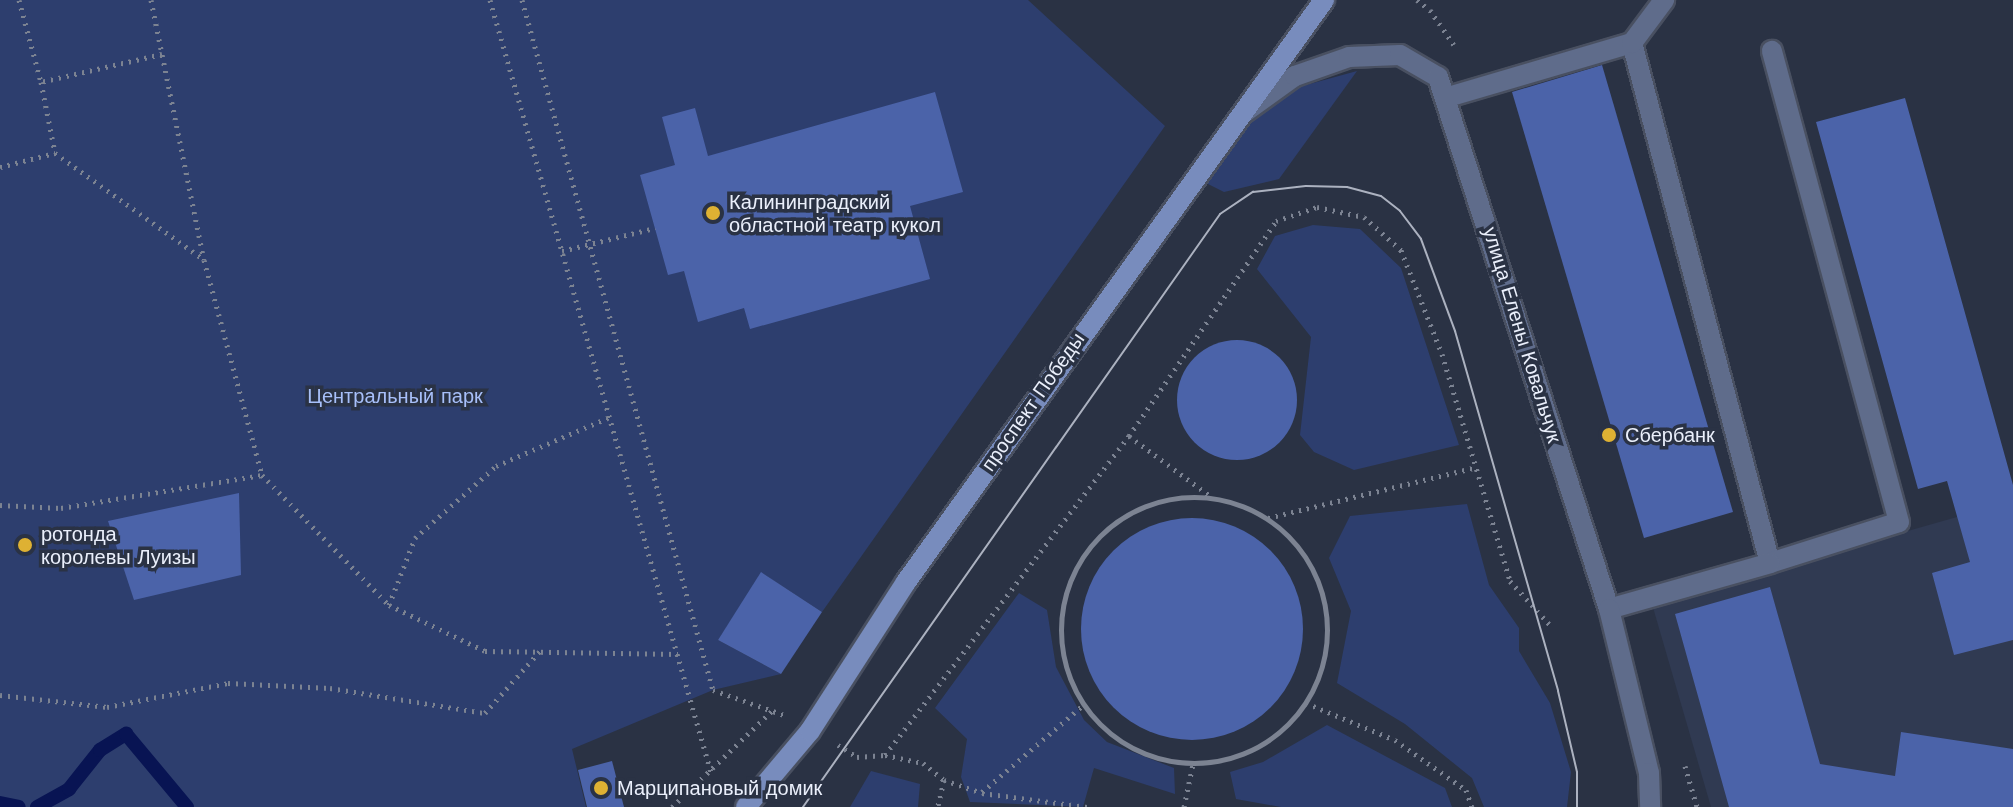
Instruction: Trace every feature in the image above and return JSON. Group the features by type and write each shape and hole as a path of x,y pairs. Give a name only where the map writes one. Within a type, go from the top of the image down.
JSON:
{"main road":[{"name":"проспект Победы","path":"746,807 810,731 906,582 1324,0"}],"street":[{"path":"1448,97 1632,43 1664,0"},
{"path":"1632,43 1770,563"},
{"path":"1609,609 1899,522 1772,51"},
{"name":"улица Елены Ковальчук","path":"1242,114 1295,76 1362,56 1400,55 1418,62 1438,77 1448,97 1609,609 1649,773 1650,807"}],"path":[{"path":"19,0 41,82 55,153 204,260"},
{"path":"151,0 204,260 262,475 389,605 485,651 678,654"},
{"path":"490,0 711,772"},
{"path":"522,0 713,690"},
{"path":"1417,0 1430,10"},
{"path":"41,82 162,54"},
{"path":"0,167 55,153"},
{"path":"885,755 1129,436 1276,221 1317,207 1364,217 1401,250 1442,354 1473,468 1510,581 1550,625"},
{"path":"562,251 655,228"},
{"path":"389,605 415,538 496,466 610,417"},
{"path":"1129,436 1211,497 1268,518 1298,546 1319,582 1325,610 1323,664 1306,703 1276,735 1237,756 1193,764 1151,756 1113,737 1083,705 1064,666 1060,622 1077,567 1092,542 1126,514 1167,498 1211,497"},
{"path":"1268,518 1473,468"},
{"path":"0,505 61,508 262,475"},
{"path":"0,695 107,707 228,683 330,688 485,713 541,650"},
{"path":"1306,703 1395,740 1466,790 1472,807"},
{"path":"982,793 1083,705"},
{"path":"672,807 774,709"},
{"path":"1184,807 1193,764"},
{"path":"944,780 982,793 1087,807"}],"shaded area":[{"path":"2013,501 2013,807 1711,807 1652,604"}],"green space":[{"name":"Центральный парк","path":"0,0 1028,0 1165,126 822,612 762,573 718,640 781,674 713,690 572,749 586,807 0,807"},
{"path":"1357,71 1279,179 1224,192 1202,181 1258,114 1295,88"},
{"path":"1313,225 1360,229 1401,268 1459,445 1354,470 1314,452 1300,435 1311,337 1257,269 1275,236"},
{"path":"1467,504 1489,585 1519,628 1519,651 1550,703 1571,772 1567,807 1484,807 1472,778 1405,724 1337,683 1351,611 1329,558 1350,516"},
{"path":"1019,593 1047,610 1056,667 1084,720 1107,742 1174,768 1175,794 1094,768 1083,807 970,802 961,777 967,739 935,708"},
{"path":"1327,725 1445,788 1452,807 1281,807 1236,799 1230,772 1263,762"},
{"path":"871,771 920,784 918,807 850,807"}],"building":[{"path":"1602,65 1733,512 1644,538 1512,92"},
{"path":"935,92 963,192 910,206 930,279 750,329 744,308 698,322 684,271 668,275 640,175 675,165 662,117 695,108 708,156"},
{"path":"1905,98 2013,485 2013,640 1954,655 1932,573 1970,562 1947,481 1918,489 1816,122"},
{"path":"1237,340 1260,345 1279,358 1292,377 1297,400 1292,423 1279,442 1260,455 1237,460 1214,455 1195,442 1182,423 1177,400 1182,377 1195,358 1214,345"},
{"path":"239,493 241,575 134,600 108,521"},
{"path":"1192,518 1235,526 1271,550 1295,586 1303,629 1295,672 1271,708 1235,732 1192,740 1149,732 1113,708 1089,672 1081,629 1089,586 1113,550 1149,526"},
{"path":"761,572 822,612 781,674 718,640"},
{"path":"1770,587 1820,764 1895,776 1901,732 2013,749 2013,807 1729,807 1675,614"},
{"name":"Марципановый домик","path":"612,761 624,807 587,807 578,770"}],"waterway":[{"path":"37,807 69,789 100,750 126,734 187,807"},
{"path":"0,803 19,807"}],"tram line":[{"path":"803,807 1220,214 1253,192 1306,186 1347,187 1381,196 1400,211 1421,239 1455,331 1558,691 1577,772 1577,807"}],"place":[{"name":"Калининградский областной театр кукол","path":"713,213"},
{"name":"Сбербанк","path":"1609,435"},
{"name":"ротонда королевы Луизы","path":"25,545"},
{"name":"Марципановый домик","path":"601,788"}]}
